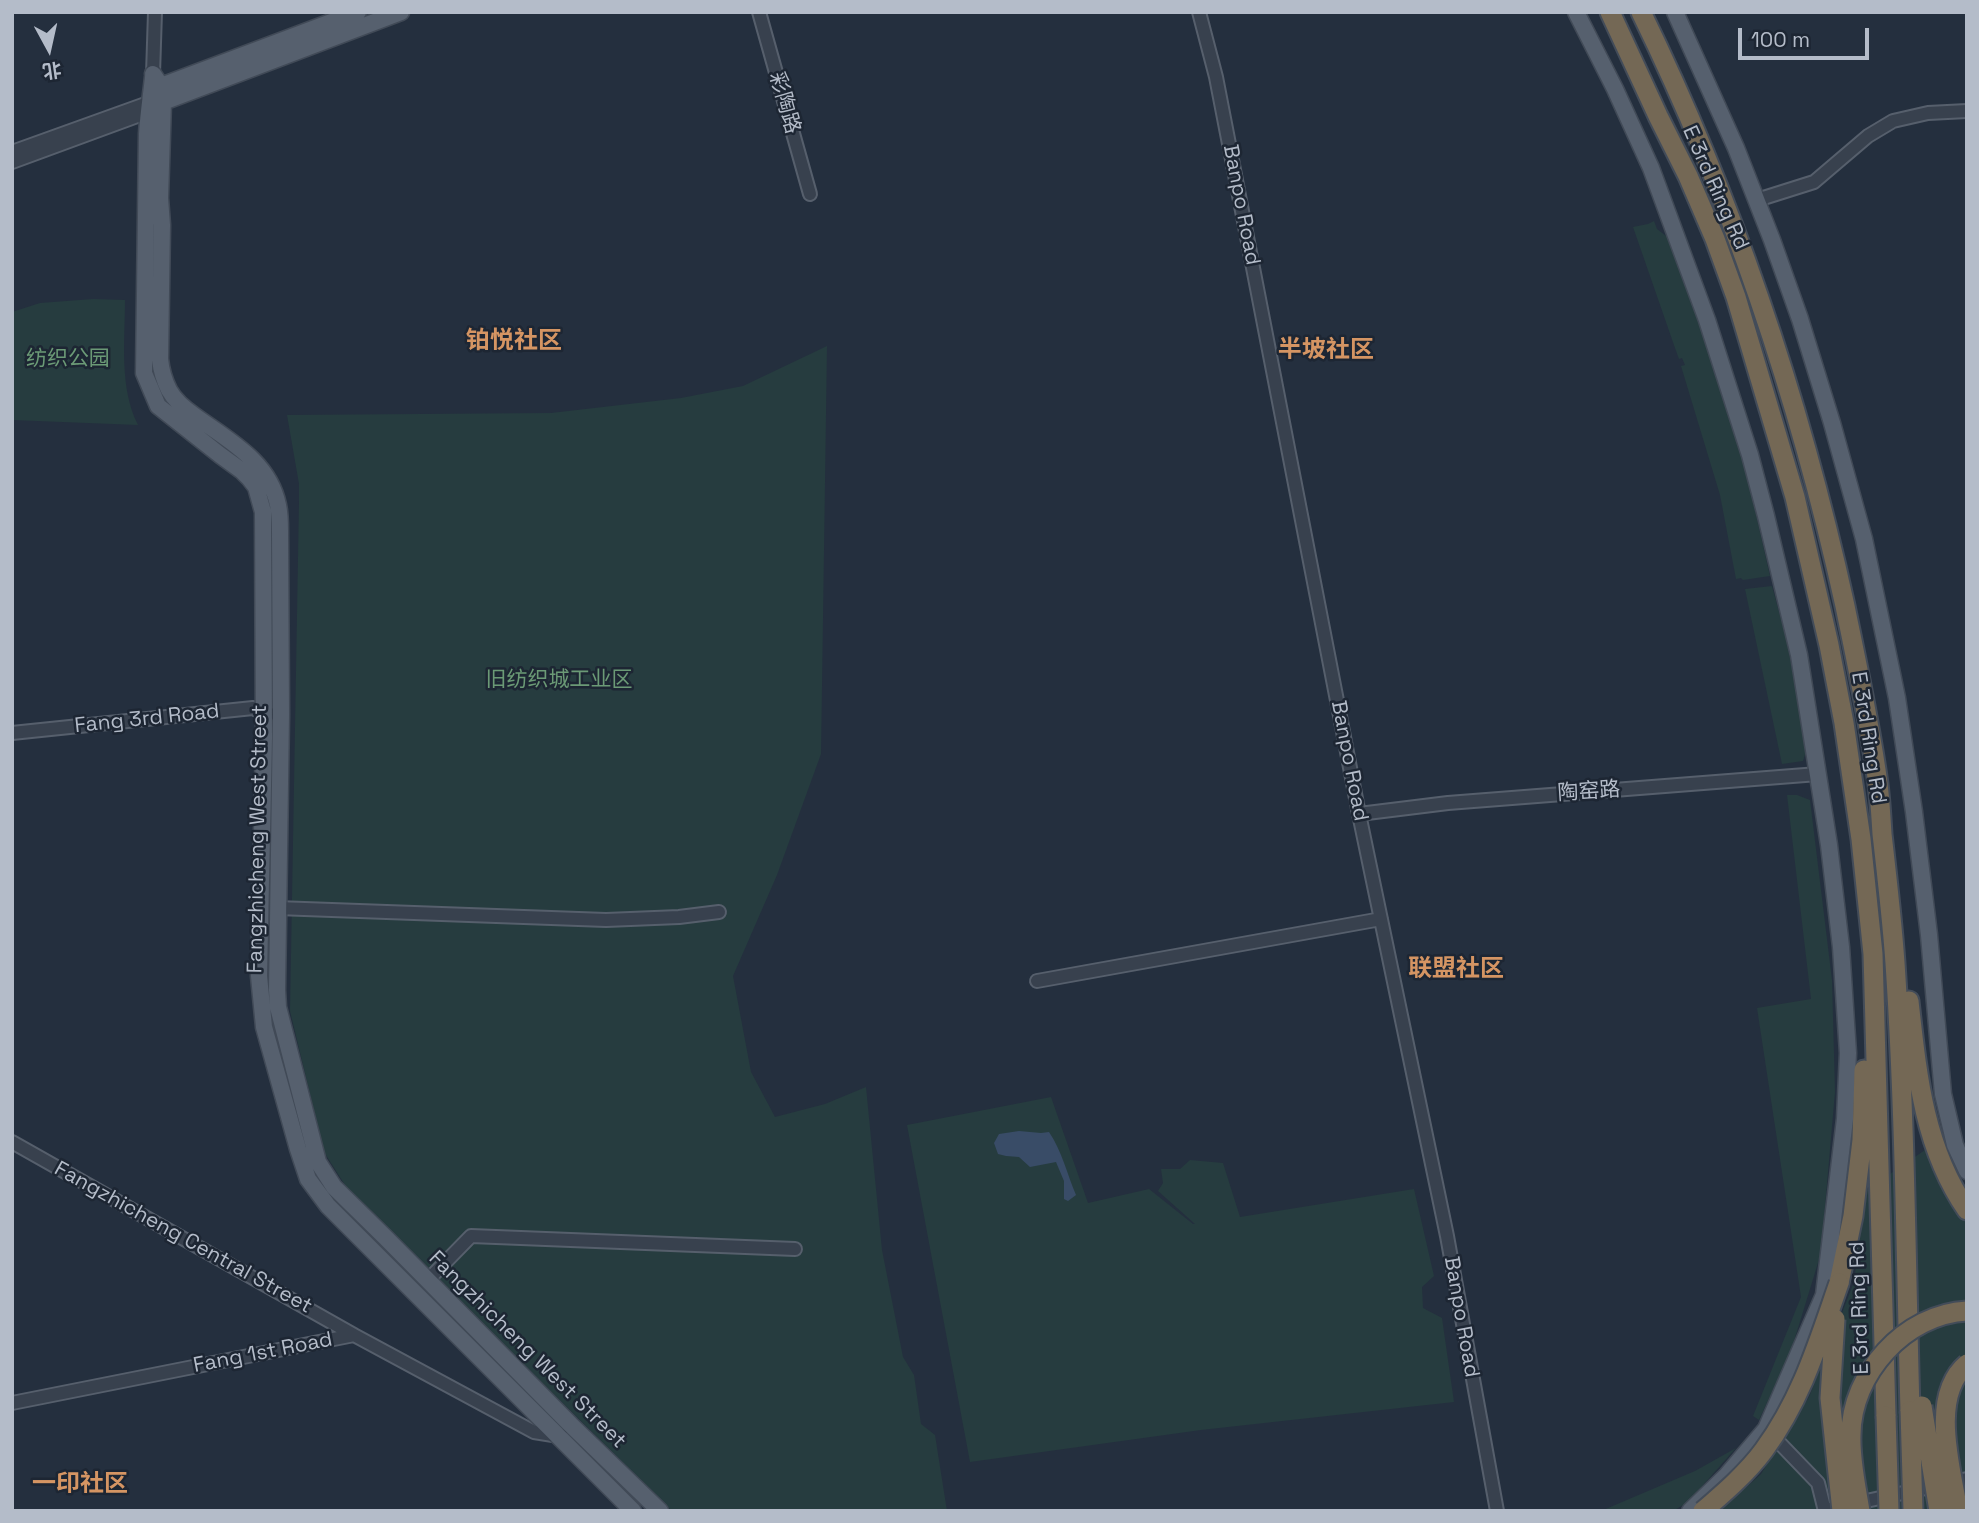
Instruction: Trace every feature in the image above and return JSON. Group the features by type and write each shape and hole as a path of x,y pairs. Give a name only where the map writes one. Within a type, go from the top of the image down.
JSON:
{"highway":[{"name":"E 3rd Ring Rd","path":"1610,12 1715,239 1757,365 1795,497 1844,723 1861,839 1873,954 1889,1511"},
{"name":"E 3rd Ring Rd","path":"1642,12 1739,238 1766,317 1803,435 1847,615 1864,699 1878,783 1895,960 1902,1141 1911,1172 1916,1409"},
{"path":"1878,783 1892,828 1919,1087 1934,1146 1956,1195 1967,1210"},
{"path":"1842,1511 1830,1398 1832,1347 1839,1283 1853,1216 1862,1140 1866,1002 1873,954"},
{"path":"1703,1511 1735,1484 1763,1452 1785,1419 1811,1365 1839,1283"},
{"path":"1860,1511 1850,1433 1855,1407 1873,1365 1896,1341 1915,1328 1934,1318 1967,1311"},
{"path":"1958,1511 1947,1447 1945,1416 1948,1392 1960,1369 1967,1364"},
{"path":"1913,1511 1916,1409"},
{"path":"1916,1409 1939,1511"}],"main road":[{"path":"155,95 358,12"},
{"path":"155,95 401,12"},
{"path":"1576,12 1651,168 1724,370 1753,467 1798,655 1818,774 1841,947 1847,1053 1845,1119 1824,1296 1766,1429 1727,1475 1690,1511"},
{"path":"1675,12 1757,200 1800,319 1864,539 1897,698 1914,812 1929,935 1942,1094 1955,1144 1967,1171"},
{"name":"Fangzhicheng West Street","path":"155,95 144,373 158,406 242,471 256,487 263,512 264,713 260,1002 275,1068 308,1179 328,1206 565,1431 660,1511"},
{"name":"Fangzhicheng West Street","path":"155,95 162,225 161,368 176,401 246,452 261,470 274,492 280,517 278,1007 318,1162 326,1177 342,1196 428,1280 565,1431 633,1511"}],"street":[{"name":"Fangzhicheng West Street","path":"155,12 155,95"},
{"name":"彩陶路","path":"759,12 810,194"},
{"name":"Banpo Road","path":"1199,12 1219,90 1359,814 1447,1236 1497,1511"},
{"path":"12,152 155,95"},
{"path":"12,162 155,95"},
{"path":"1757,200 1814,182 1868,136 1893,121 1928,113 1967,111"},
{"name":"Fang 3rd Road","path":"12,733 253,708 264,713 281,714"},
{"name":"陶窑路","path":"1359,814 1448,803 1818,774"},
{"path":"277,908 620,920 719,912"},
{"path":"1037,981 1381,919"},
{"name":"Fangzhicheng Central Street","path":"12,1142 354,1335"},
{"path":"428,1280 471,1236 795,1249"},
{"name":"Fang 1st Road","path":"12,1403 354,1335 534,1432 565,1431"},
{"path":"1766,1429 1818,1483 1825,1511 1967,1479"}],"green space":[{"path":"1654,221 1657,229 1670,239 1706,336 1742,453 1770,576 1736,579 1720,495 1681,366 1685,365 1682,358 1679,359 1633,227"},
{"name":"纺织公园","path":"93,299 125,300 126,380 138,425 12,420 12,312 40,303"},
{"name":"旧纺织城工业区","path":"827,346 821,754 777,875 733,976 751,1072 775,1117 825,1104 866,1087 882,1250 903,1357 914,1375 921,1424 935,1435 947,1511 672,1511 350,1193 324,1152 290,1011 299,484 287,415 551,413 681,398 743,386"},
{"path":"1772,586 1787,641 1807,748 1803,761 1782,764 1745,589"},
{"path":"1787,795 1797,795 1810,800 1832,980 1835,1092 1821,1253 1791,1351 1759,1420 1753,1416 1801,1297 1757,1008 1811,999"},
{"path":"1051,1097 1088,1203 1149,1189 1195,1224 1158,1191 1163,1183 1161,1169 1180,1169 1190,1160 1223,1163 1240,1217 1414,1189 1434,1276 1422,1287 1423,1308 1442,1318 1454,1402 1201,1430 970,1462 907,1125"},
{"path":"1925,1150 1967,1221 1967,1511 1720,1511 1761,1474 1809,1397 1854,1282 1865,1191"},
{"path":"1736,1448 1688,1502 1673,1511 1601,1511 1695,1471"}],"water":[{"path":"1019,1131 1049,1132 1076,1195 1068,1201 1064,1199 1064,1181 1056,1162 1030,1167 1019,1157 998,1154 994,1143 999,1134"}],"district":[{"name":"铂悦社区","path":"514,341"},
{"name":"半坡社区","path":"1326,350"},
{"name":"联盟社区","path":"1456,969"},
{"name":"一印社区","path":"80,1484"}]}
